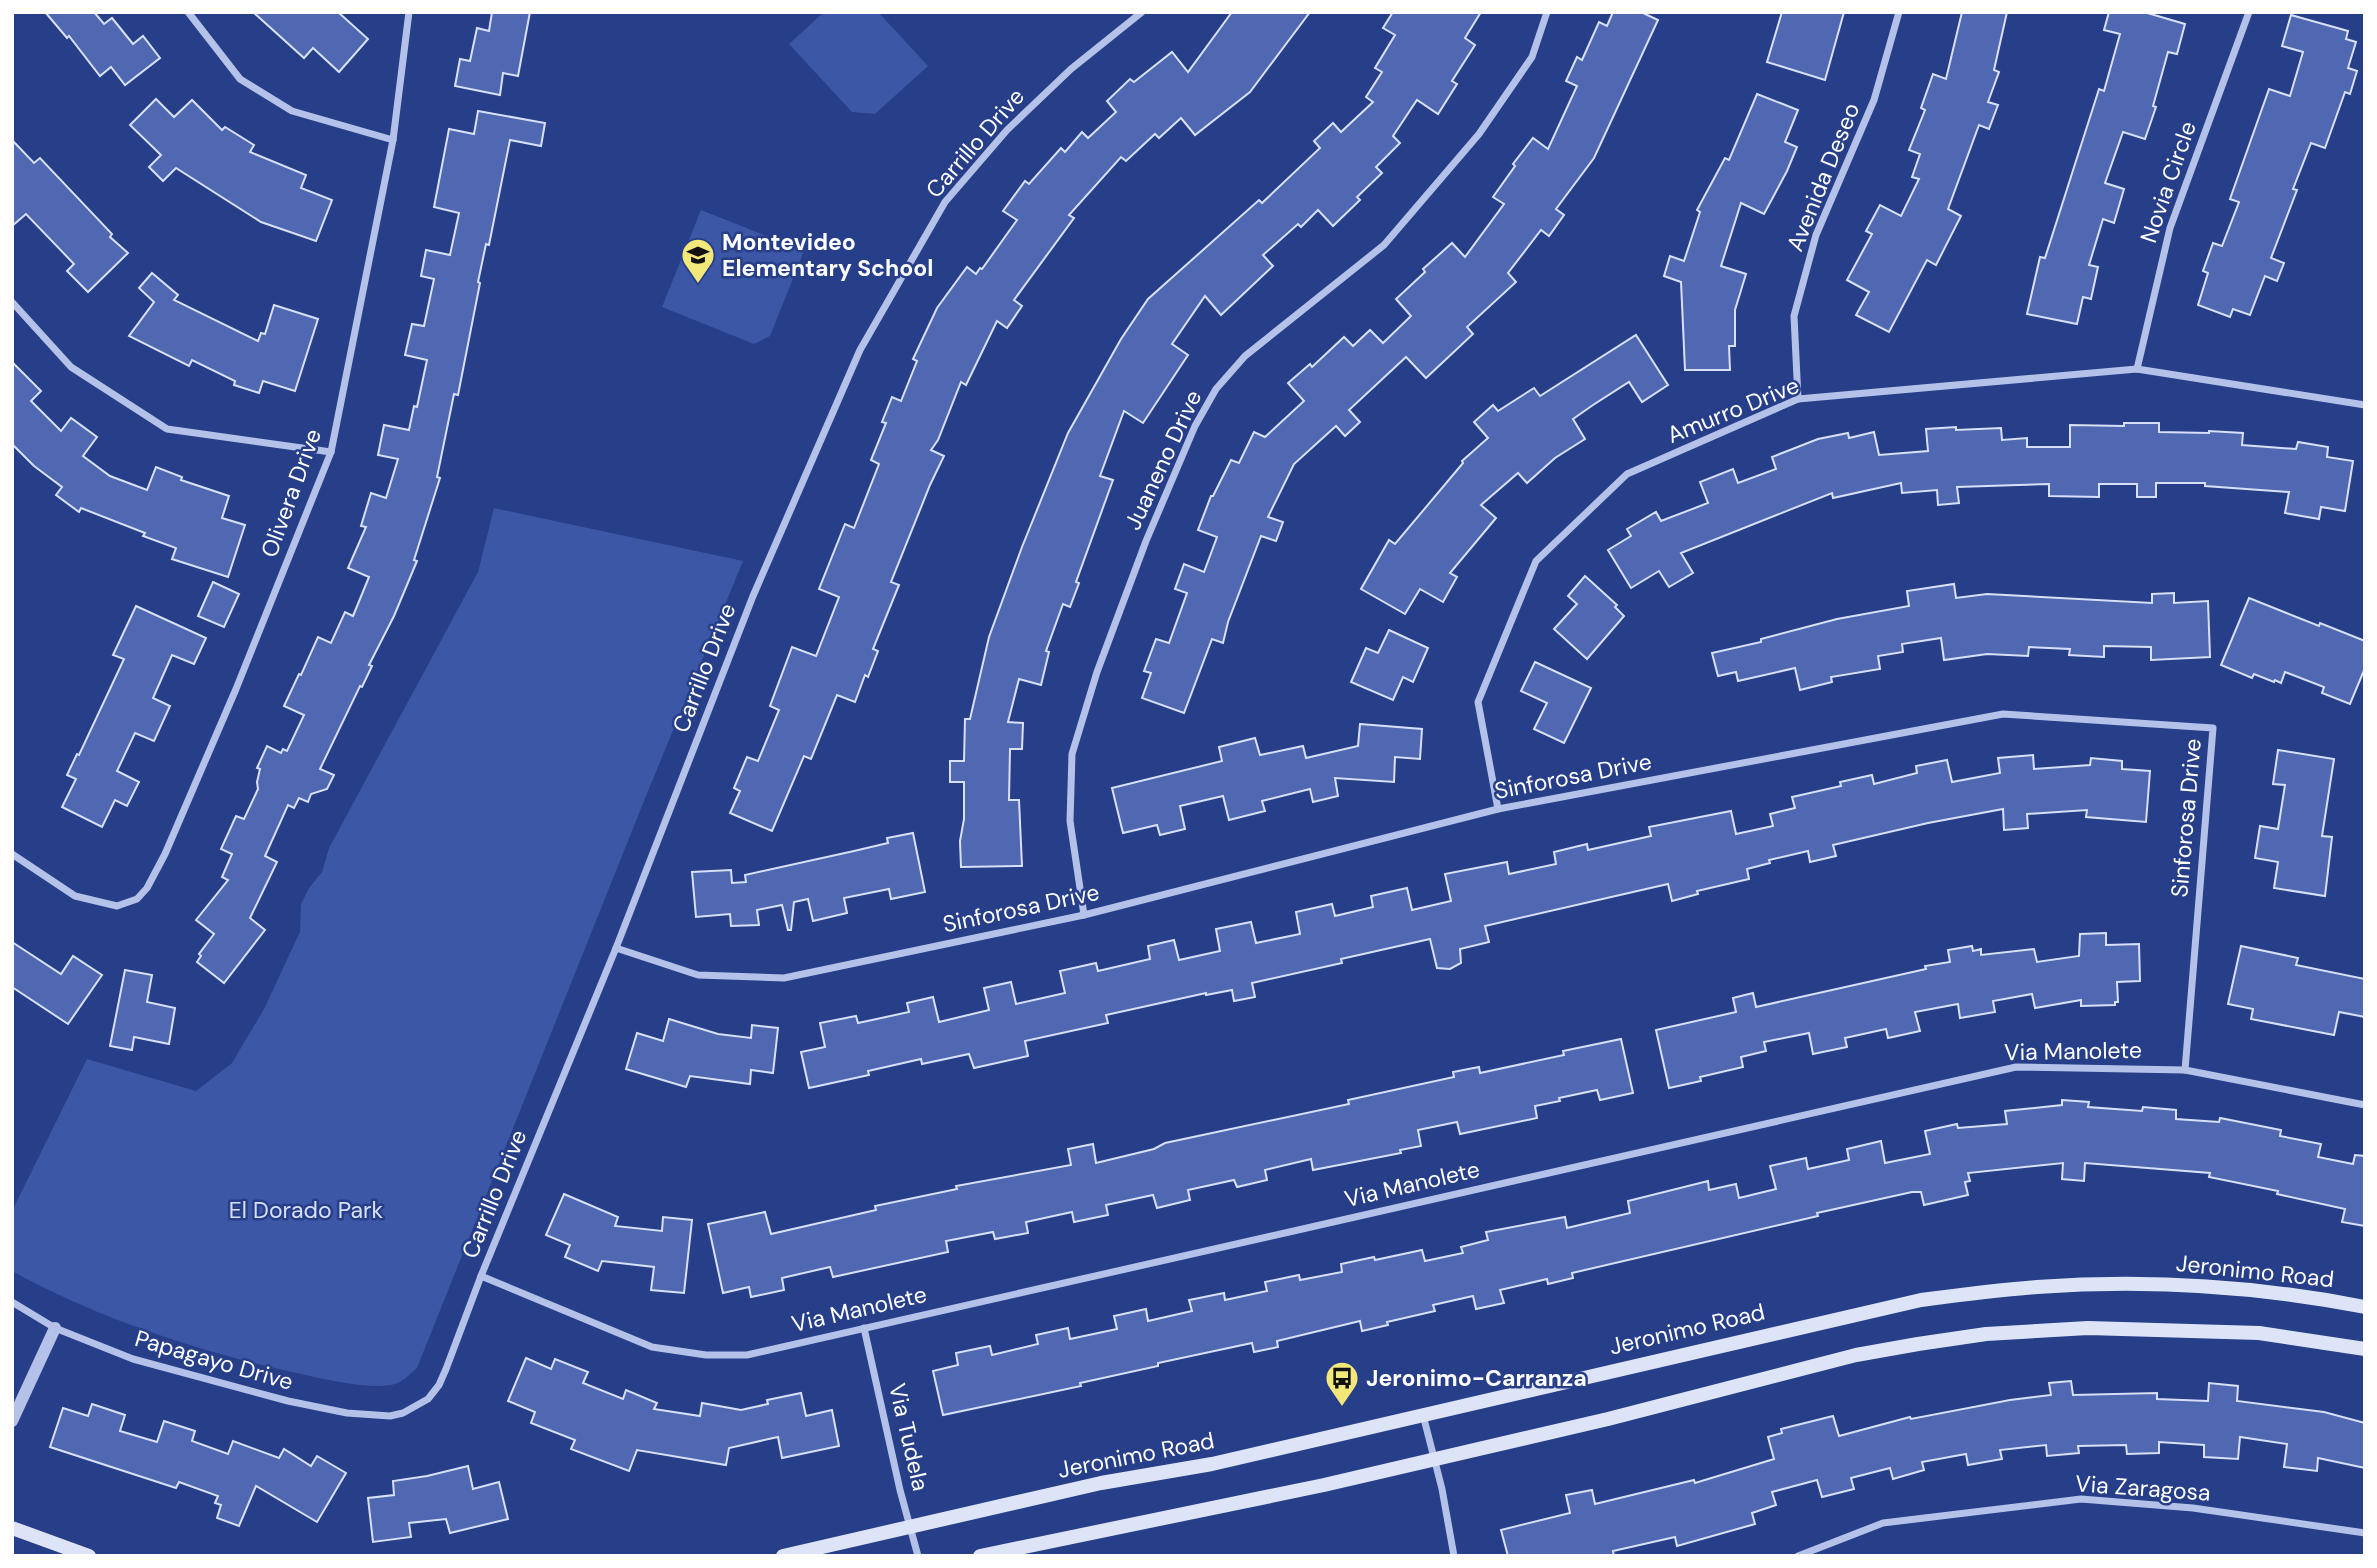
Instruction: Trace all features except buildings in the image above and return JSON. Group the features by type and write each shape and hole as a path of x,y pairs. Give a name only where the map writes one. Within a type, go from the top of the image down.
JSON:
{"main road":[{"name":"Jeronimo Road","path":"783,1556 1101,1483 1212,1464 1921,1300 2074,1285 2184,1284 2284,1294 2365,1307"},
{"path":"980,1556 1324,1485 1608,1419 1856,1355 1986,1334 2088,1328 2259,1333 2365,1349"},
{"path":"12,1528 89,1556"}],"street":[{"path":"188,12 240,79 292,111 393,141"},
{"name":"Olivera Drive","path":"12,854 75,896 117,906 137,899 147,888 165,854 236,689 331,452 393,141 409,12"},
{"name":"Carrillo Drive","path":"415,1408 428,1399 439,1385 616,948 750,605 860,350 945,202 1016,121 1071,69 1142,12"},
{"name":"Juaneno Drive","path":"1084,915 1070,821 1072,754 1107,645 1146,541 1195,426 1216,389 1245,356 1384,246 1479,134 1532,57 1548,12"},
{"name":"Avenida Deseo","path":"1798,399 1794,316 1816,235 1874,100 1899,12"},
{"name":"Novia Circle","path":"2137,369 2170,228 2249,12"},
{"path":"12,302 71,367 167,429 331,452"},
{"name":"Amurro Drive","path":"1499,809 1478,702 1536,561 1627,474 1798,399 2137,369 2365,405"},
{"name":"Sinforosa Drive","path":"616,948 698,975 784,978 1084,915 1499,809 2003,714 2213,729 2185,1070"},
{"name":"Via Manolete","path":"481,1276 666,1350 706,1355 747,1355 2016,1067 2185,1070 2365,1105"},
{"name":"Papagayo Drive","path":"12,1302 55,1328 133,1359 288,1401 372,1416 390,1416 415,1408"},
{"path":"12,1421 55,1328"},
{"name":"Via Tudela","path":"864,1328 900,1490 918,1556"},
{"path":"1423,1415 1454,1556"},
{"name":"Via Zaragosa","path":"1798,1556 1883,1523 2081,1499 2193,1508 2365,1533"}],"green space":[{"path":"824,12 878,12 928,66 875,114 852,112 789,44"},
{"path":"701,210 804,251 770,336 754,344 662,307"},
{"name":"El Dorado Park","path":"494,508 743,561 417,1368 398,1383 376,1386 341,1382 271,1367 195,1347 120,1321 12,1271 12,1211 87,1059 196,1091 232,1063 264,1009 300,932 301,904 322,872 329,848 478,572"}],"place":[{"name":"Montevideo Elementary School","path":"698,285"},
{"name":"Jeronimo-Carranza","path":"1342,1408"}]}
